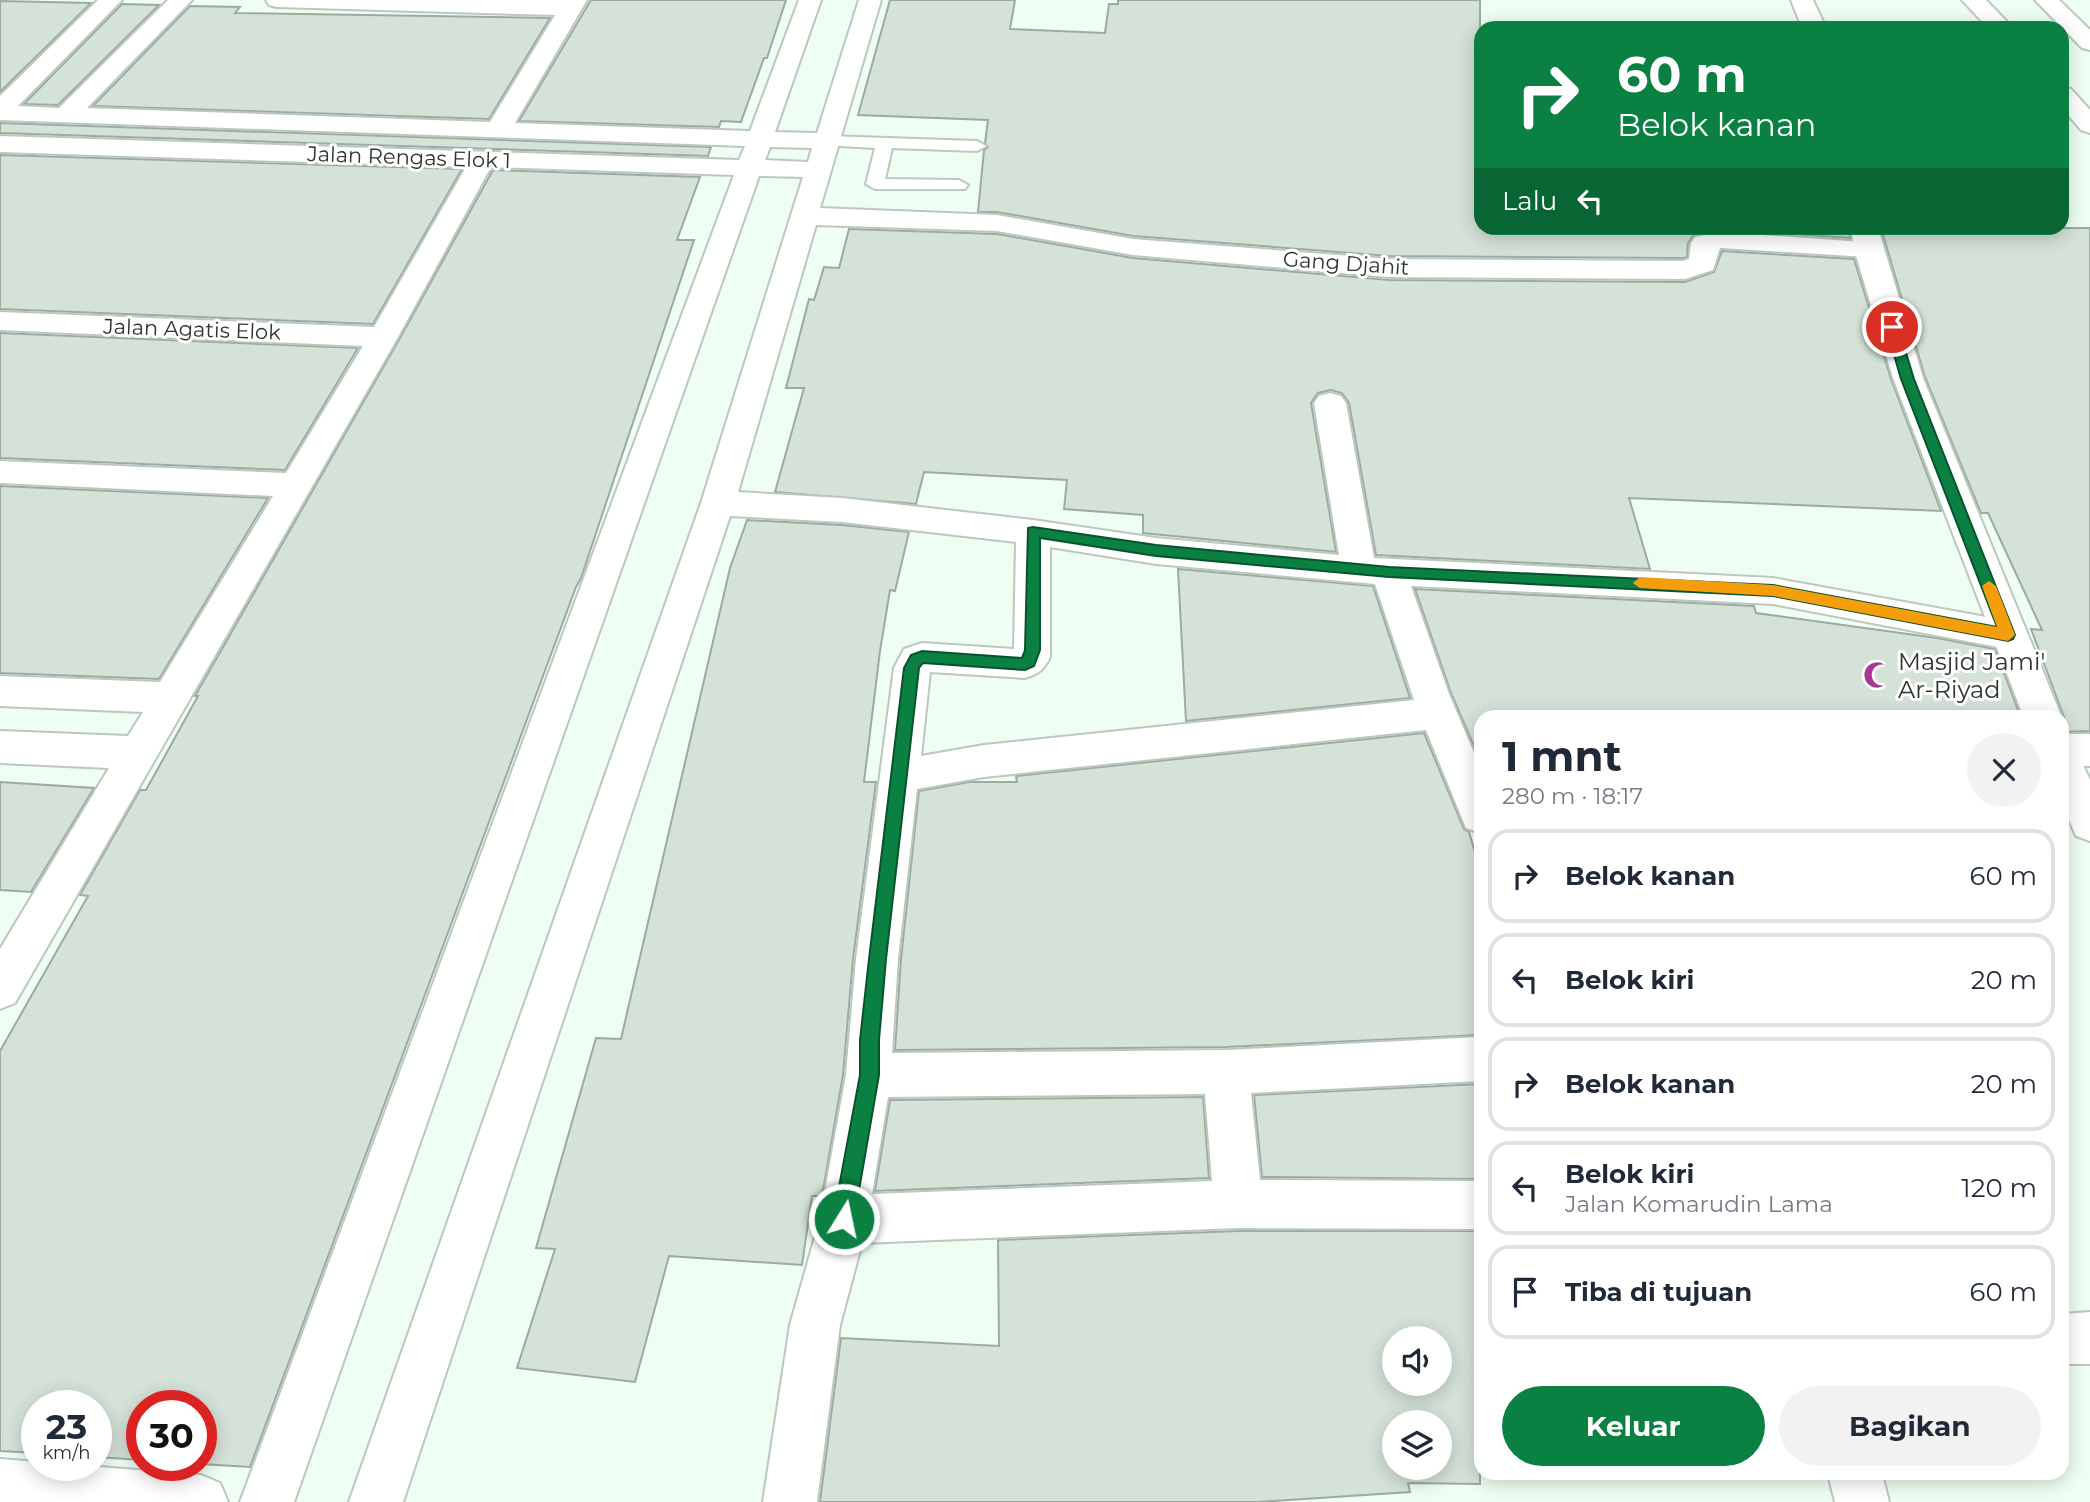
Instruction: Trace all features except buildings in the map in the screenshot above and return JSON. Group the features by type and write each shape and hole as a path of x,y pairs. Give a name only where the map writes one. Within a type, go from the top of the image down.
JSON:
{"main road":[{"path":"0,111 111,0"},
{"path":"66,115 181,0"},
{"path":"277,0 573,4 498,130"},
{"path":"267,1502 810,0"},
{"path":"376,1502 718,503 870,0"},
{"path":"1802,0 1811,21"},
{"path":"1973,0 1994,21"},
{"path":"2046,0 2067,21"},
{"path":"2069,22 2090,43"},
{"path":"2069,102 2090,125"},
{"name":"Jalan Rengas Elok 1","path":"0,111 498,130 754,153 823,156"},
{"name":"Jalan Rengas Elok 1","path":"4,148 28,114"},
{"name":"Jalan Rengas Elok 1","path":"4,148 483,159 754,153"},
{"path":"0,989 383,337 483,159"},
{"name":"Gang Djahit","path":"804,216 997,223 1145,248 1389,268 1685,270 1703,264 1705,243 1720,240 1866,238"},
{"path":"1866,238 1908,379 2040,710"},
{"name":"Jalan Agatis Elok","path":"0,321 383,337"},
{"path":"1330,402 1374,570 1438,713 1474,775"},
{"path":"0,472 296,485"},
{"path":"718,503 842,510 1033,532 1156,551 1374,570 1773,591 2008,635"},
{"path":"790,1502 815,1325 844,1219 869,1075 871,1027 897,776 912,668 917,659 922,657 1025,664 1032,657 1033,532"},
{"path":"0,691 172,698"},
{"path":"897,776 984,761 1438,713"},
{"path":"0,747 140,753"},
{"path":"2069,750 2090,750"},
{"path":"2069,777 2090,824"},
{"path":"869,1075 1226,1072 1474,1059"},
{"path":"1226,1072 1238,1205"},
{"path":"844,1219 1238,1205 1474,1205"},
{"path":"2069,1339 2090,1338"},
{"path":"1857,1480 1863,1502"},
{"path":"0,1486 201,1502"}],"lane":[{"path":"885,143 875,184 959,184"},
{"path":"823,156 885,143 977,146"}],"slow traffic":[{"path":"1640,583 1773,591 2008,635 1989,586"}],"place":[{"name":"Masjid Jami' Ar-Riyad","path":"1877,675"}],"route":[{"path":"844,1219 869,1075 877,959 897,776 913,663 922,657 1025,664 1029,661 1032,657 1033,532 1156,551 1389,572 1773,591 2008,635 1908,379 1892,327"}]}
